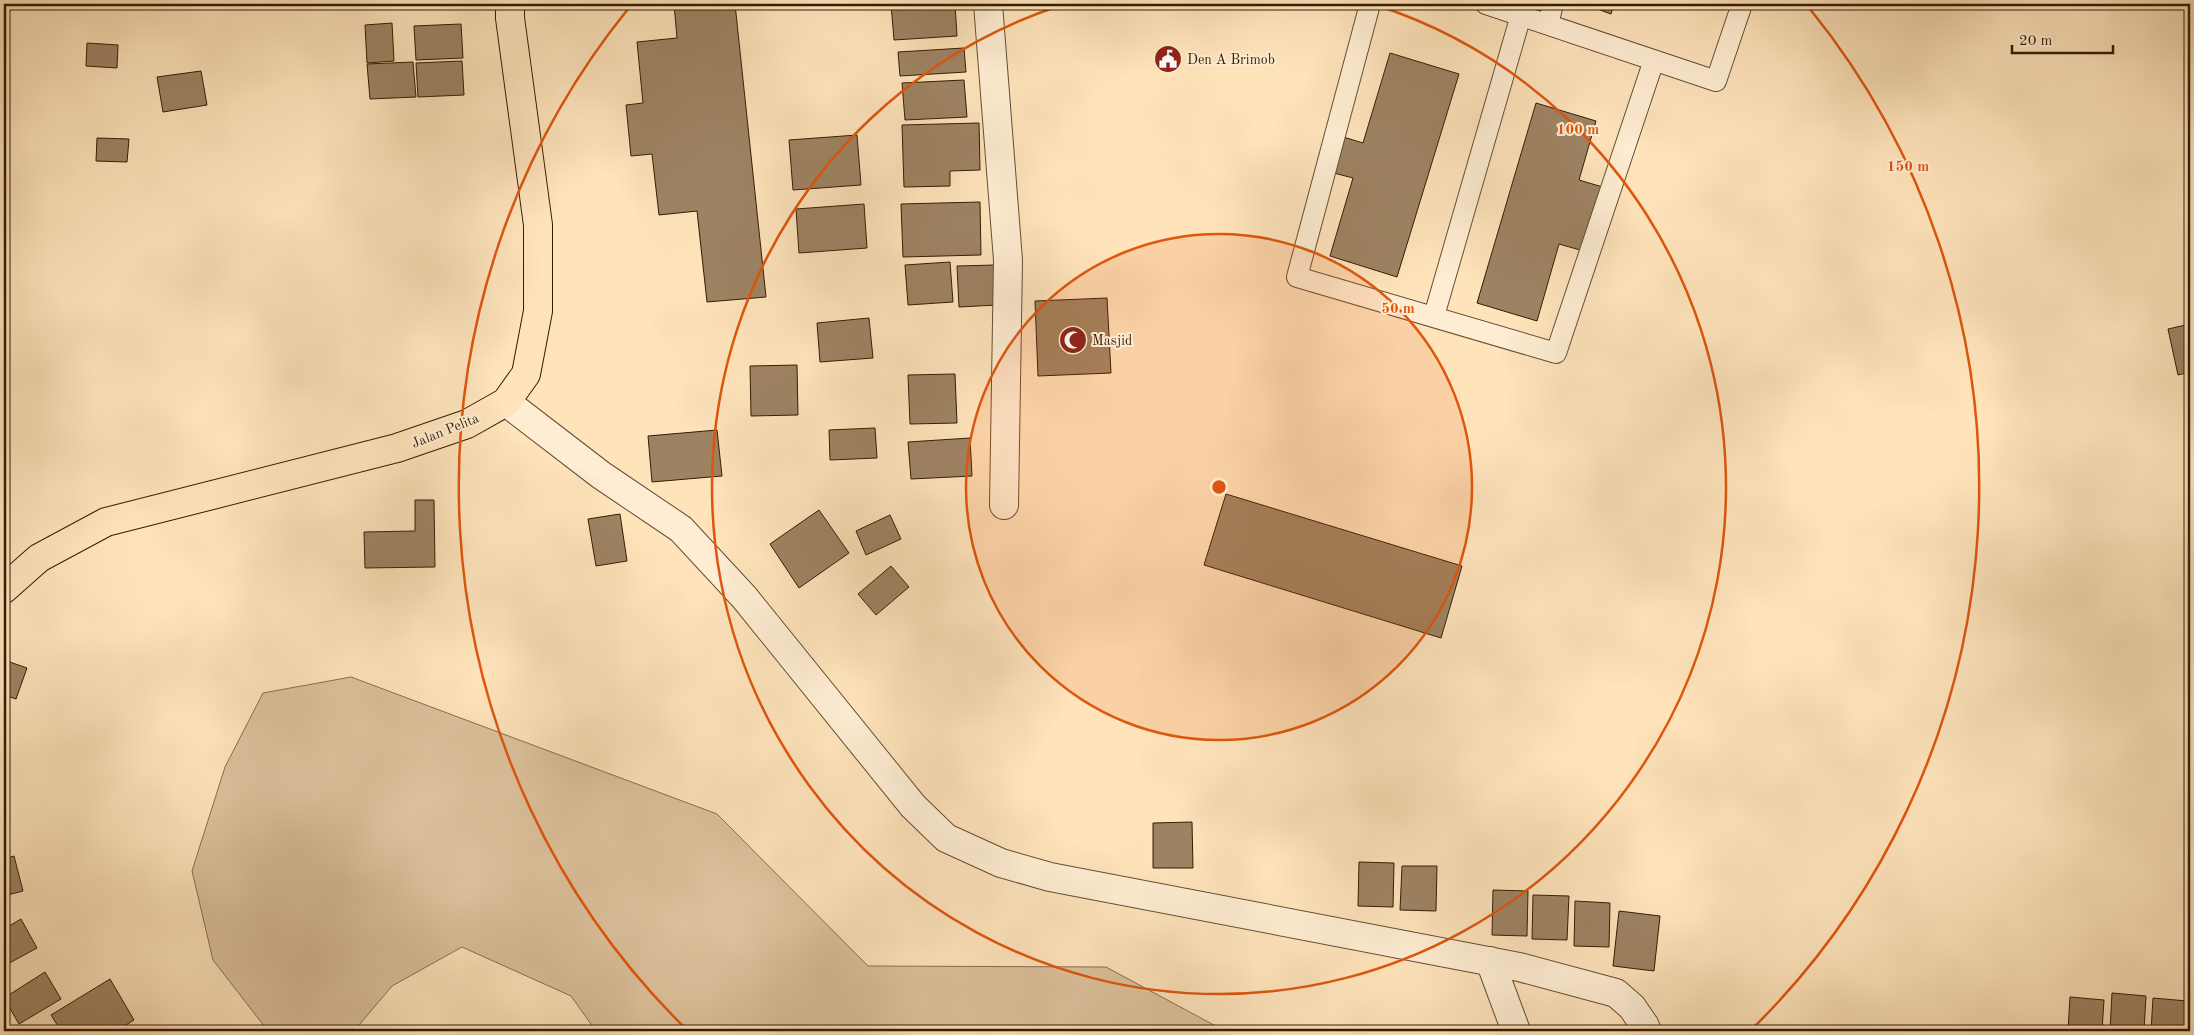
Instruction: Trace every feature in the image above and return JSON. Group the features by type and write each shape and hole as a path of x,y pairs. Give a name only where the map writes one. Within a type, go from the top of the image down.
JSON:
{"highway":[{"name":"Jalan Pelita","path":"4,589 39,558 106,522 397,448 466,424 506,402 526,374 538,301 538,225 510,18 510,4"}],"street":[{"path":"988,4 1008,260 1004,504"},
{"path":"506,402 601,475 681,529 744,597 913,806 946,838 1001,863 1050,877 1490,961 1616,993 1632,1008 1644,1026 1645,1031"},
{"path":"1490,961 1516,1031"}],"lane":[{"path":"1370,4 1297,277 1556,353 1654,60"},
{"path":"1486,4 1716,81 1742,4"},
{"path":"1548,24 1553,4"},
{"path":"1434,316 1522,15"}],"shaded area":[{"path":"351,677 717,814 868,966 1106,967 1225,1031 596,1031 571,996 462,947 392,986 354,1031 268,1031 213,960 192,871 225,767 263,693"}],"building":[{"path":"674,4 735,4 766,297 707,302 697,211 659,215 652,154 631,156 626,105 643,103 637,42 677,38"},
{"path":"891,4 955,4 957,36 894,40"},
{"path":"1584,4 1614,4 1611,14"},
{"path":"392,23 394,61 367,63 365,25"},
{"path":"461,24 463,58 416,60 414,26"},
{"path":"87,43 118,45 117,68 86,66"},
{"path":"964,48 966,72 900,76 898,52"},
{"path":"1390,53 1459,74 1397,277 1330,256 1353,178 1330,172 1340,136 1363,143"},
{"path":"462,61 464,95 418,97 416,63"},
{"path":"413,62 416,97 370,99 367,64"},
{"path":"201,71 207,105 163,112 157,77"},
{"path":"964,80 967,117 905,120 902,83"},
{"path":"1536,103 1596,121 1579,180 1606,188 1587,252 1559,244 1537,321 1477,303"},
{"path":"979,123 980,170 950,171 950,186 904,187 902,125"},
{"path":"857,135 861,185 793,190 789,140"},
{"path":"97,138 129,139 127,162 96,161"},
{"path":"980,202 981,255 903,257 901,204"},
{"path":"864,204 867,248 799,253 796,209"},
{"path":"950,262 953,302 908,305 905,265"},
{"path":"995,265 997,305 959,307 957,266"},
{"path":"1107,298 1111,373 1038,376 1035,301"},
{"path":"869,318 873,358 820,362 817,323"},
{"path":"2190,324 2190,372 2178,375 2168,329"},
{"path":"797,365 798,415 751,416 750,366"},
{"path":"955,374 957,423 910,424 908,375"},
{"path":"875,428 877,458 830,460 829,430"},
{"path":"717,430 722,476 652,482 648,436"},
{"path":"970,438 972,476 911,479 908,442"},
{"path":"1226,494 1462,566 1441,638 1204,565"},
{"path":"415,500 434,500 435,567 365,568 364,532 415,531"},
{"path":"819,510 849,553 799,588 770,544"},
{"path":"620,514 627,561 596,566 588,519"},
{"path":"890,515 901,539 866,555 856,531"},
{"path":"891,566 909,587 876,615 858,594"},
{"path":"4,660 27,668 16,699 4,695"},
{"path":"1192,822 1193,868 1153,868 1153,823"},
{"path":"14,856 23,891 4,896 4,859"},
{"path":"1359,862 1394,863 1393,907 1358,906"},
{"path":"1402,866 1437,866 1436,911 1400,910"},
{"path":"1493,890 1528,891 1527,936 1492,935"},
{"path":"1533,895 1569,896 1567,940 1532,939"},
{"path":"1575,901 1610,903 1609,947 1574,946"},
{"path":"1619,911 1660,916 1654,971 1613,966"},
{"path":"21,919 37,948 4,966 4,929"},
{"path":"45,972 61,999 19,1024 4,998"},
{"path":"110,979 134,1020 116,1031 61,1031 51,1015"},
{"path":"2112,993 2146,996 2144,1031 2110,1031"},
{"path":"2070,997 2104,1000 2102,1031 2068,1031"},
{"path":"2153,998 2187,1001 2185,1031 2151,1031"}],"place":[{"name":"Den A Brimob","path":"1168,59"},
{"name":"Masjid","path":"1073,340"}]}
